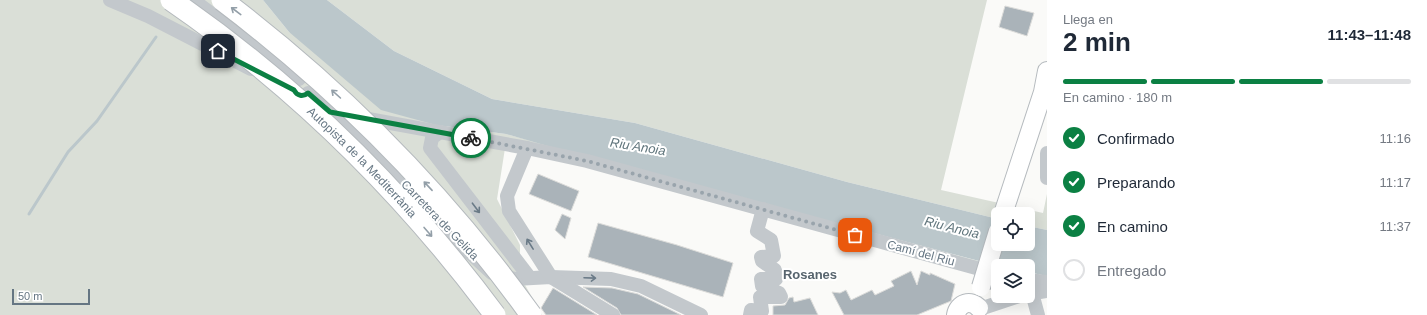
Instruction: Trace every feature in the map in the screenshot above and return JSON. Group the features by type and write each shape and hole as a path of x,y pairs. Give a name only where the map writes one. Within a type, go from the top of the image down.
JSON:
{"highway":[{"name":"Autopista de la Mediterrània","path":"171,0 237,48 297,98 336,134 429,232 495,315"},
{"path":"222,0 309,70 353,109 440,200 493,263 531,315"}],"main road":[{"path":"1006,207 1036,114 1047,71"},
{"path":"956,315 957,309 961,305 977,309 981,287 992,251"}],"street":[{"path":"110,0 297,85"},
{"path":"193,0 297,85"},
{"name":"Carretera de Gelida","path":"297,85 300,96 308,93 330,112 395,173 456,240 492,273 515,279 551,277 611,279 641,286 701,315"},
{"name":"Camí del Riu","path":"330,112 526,148 587,161 991,272"},
{"path":"440,132 432,138 430,148 530,278"},
{"path":"526,148 507,196 509,211 551,277 613,315"},
{"path":"1047,150 1047,178"},
{"path":"750,315 751,310 762,311 760,297 781,298 780,293 762,286 761,279 776,279 775,270 762,261 761,257 774,256 771,240 757,231 763,209"},
{"path":"1035,287 1047,282"},
{"path":"1035,290 1047,291"},
{"path":"977,309 996,303"},
{"path":"1034,303 1038,315"}],"shaded area":[{"path":"0,0 263,0 289,32 436,125 506,134 851,228 991,264 991,267 506,142 497,199 520,245 520,276 542,315 0,315"},
{"path":"327,0 987,0 941,190 1016,207 991,207 991,217 847,182 635,123 492,99 394,51"},
{"path":"1047,194 1047,230 1035,227 1035,211 1043,213"}],"water":[{"name":"Riu Anoia","path":"263,0 327,0 394,51 492,99 635,123 847,182 991,217 991,251 1035,251 1035,227 1047,230 1047,276 1035,273 1035,259 991,259 991,264 582,156 506,134 436,125 381,110 289,32"}],"building":[{"path":"1005,6 1034,13 1027,36 999,27"},
{"path":"538,174 579,191 571,211 529,194"},
{"path":"562,214 571,218 565,239 555,230"},
{"path":"598,223 677,245 733,263 723,297 588,257"},
{"path":"911,271 917,285 921,271 930,275 930,273 955,284 951,301 917,315 844,315 832,292 840,293 846,290 851,300 872,290 875,295 894,286 891,281"},
{"path":"583,287 612,288 638,294 681,315 621,315 617,308"},
{"path":"553,288 597,315 546,315 541,308"},
{"path":"793,297 794,302 810,298 818,315 773,315 773,306 785,305 789,298"}],"waterway":[{"path":"29,214 68,152 97,121 156,37"}],"way so far":[{"path":"471,138 587,161 855,235"}],"district":[{"name":"Rosanes","path":"810,274"}],"route":[{"path":"218,51 260,74 294,90 300,96 308,93 330,112 471,138"}]}
